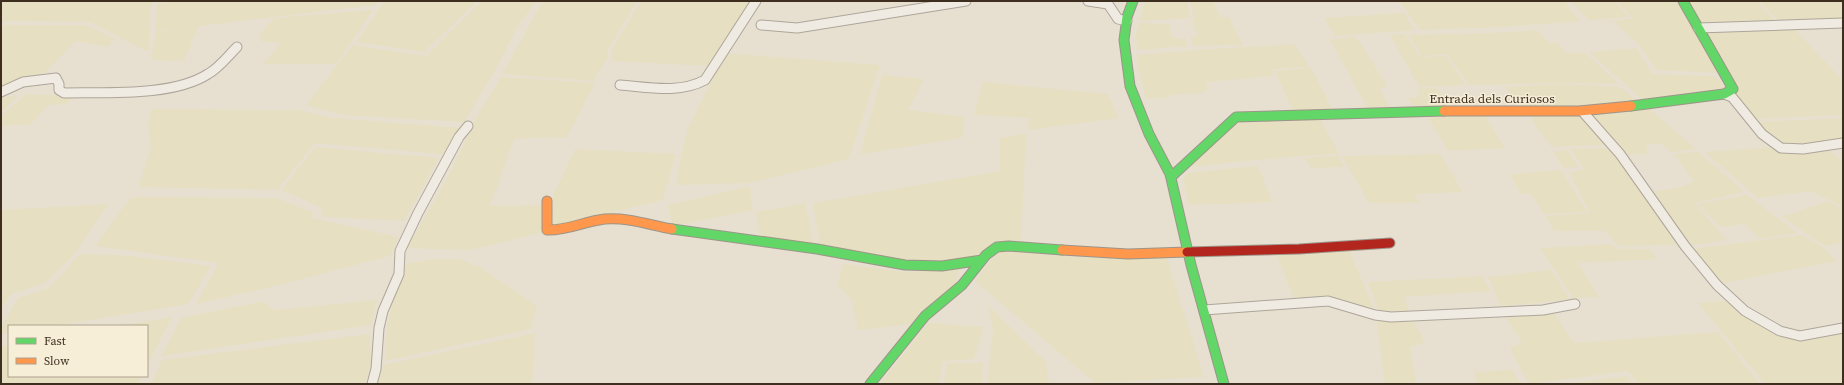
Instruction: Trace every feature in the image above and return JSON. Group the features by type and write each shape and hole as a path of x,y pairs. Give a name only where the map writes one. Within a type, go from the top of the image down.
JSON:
{"street":[{"path":"620,85 680,89 694,86 705,80 756,1"},
{"path":"761,25 797,28 966,1"},
{"path":"1088,1 1108,4 1118,19 1126,22"},
{"path":"1133,1 1126,22 1124,40 1130,86 1149,134 1170,176 1188,251 1224,384"},
{"path":"1683,1 1733,88 1724,94"},
{"path":"1698,28 1843,23"},
{"path":"1,92 23,82 56,78 59,84 59,90 64,93 162,90 188,84 209,74 237,47"},
{"path":"1724,94 1732,97 1769,141 1781,148 1824,147 1843,143"},
{"name":"Entrada dels Curiosos","path":"1170,176 1236,117 1413,111 1582,110 1617,108 1724,94"},
{"path":"1582,110 1620,154 1685,246 1717,284 1745,311 1780,331 1800,336 1843,328"},
{"path":"372,384 376,369 379,328 383,311 399,274 400,251 418,213 459,137 468,126"},
{"path":"547,201 547,230 557,231 587,222 623,220 707,235 817,249 905,265 942,266 982,260"},
{"path":"870,384 925,316 962,285 986,255 998,248 1009,246 1128,254 1390,243"},
{"path":"1204,310 1328,302 1375,315 1391,317 1543,310 1576,304"}],"shaded area":[{"path":"1,1 154,1 150,8 149,50 144,50 90,22 1,21 1,6 3,4 1,4"},
{"path":"179,1 379,1 376,5 199,26 184,61 154,60 151,58 156,32 190,27 155,31 157,4"},
{"path":"384,1 477,1 424,52 357,42"},
{"path":"482,1 536,1 518,26 501,60 464,122 344,115 306,105 353,45 426,56"},
{"path":"543,1 637,1 607,51 609,57 599,70 594,81 502,74"},
{"path":"641,1 752,1 709,66 612,61 611,50"},
{"path":"1145,1 1187,1 1190,18 1139,21"},
{"path":"1190,1 1213,1 1221,18 1229,17 1243,45 1194,46 1190,37 1198,36 1191,19 1194,19"},
{"path":"1400,1 1564,1 1580,21 1503,27 1419,30"},
{"path":"1571,1 1614,1 1629,17 1588,20"},
{"path":"1617,1 1676,1 1718,73 1656,70 1640,46 1612,20 1633,19"},
{"path":"1687,1 1757,1 1779,26 1791,26 1841,78 1843,78 1843,115 1755,119 1732,95"},
{"path":"1760,1 1843,1 1843,22 1781,24"},
{"path":"373,10 336,64 263,64 281,43 261,42 260,33 275,18"},
{"path":"1404,13 1414,30 1335,36 1324,18"},
{"path":"1139,23 1169,24 1172,38 1186,39 1188,46 1137,50 1136,33"},
{"path":"1,25 85,25 115,39 108,47 76,41 41,76 1,88"},
{"path":"1537,30 1549,43 1559,43 1566,53 1585,53 1619,84 1573,83 1469,85 1447,54 1422,56 1408,35 1494,33"},
{"path":"1405,34 1420,57 1446,56 1466,85 1419,87 1390,35"},
{"path":"1353,37 1359,41 1388,87 1379,88 1391,109 1369,111 1330,40"},
{"path":"1295,44 1309,67 1272,69 1273,76 1207,82 1207,90 1203,93 1170,95 1167,98 1146,99 1136,55 1196,50"},
{"path":"1637,48 1652,74 1711,76 1719,79 1726,90 1645,102 1589,52"},
{"path":"724,53 880,65 849,159 749,183 676,185 687,132"},
{"path":"1311,68 1333,111 1294,113 1275,71"},
{"path":"882,75 924,79 908,110 965,117 962,138 860,154"},
{"path":"501,77 595,83 567,137 514,139 490,206 543,205 544,232 471,250 407,248 444,184 471,130 471,126"},
{"path":"983,82 1108,94 1119,118 1028,130 1029,118 974,115"},
{"path":"1563,84 1620,87 1639,102 1583,108 1520,107 1505,87"},
{"path":"1417,88 1439,89 1448,107 1413,106 1407,98 1421,97"},
{"path":"26,94 74,96 67,104 48,105 30,125 1,125 1,116"},
{"path":"19,96 1,112 1,97"},
{"path":"1647,107 1696,149 1670,152 1664,145 1647,143 1647,154 1624,155 1587,112"},
{"path":"152,109 297,110 333,118 461,128 443,154 315,143 277,190 138,187 151,149 148,125"},
{"path":"1580,113 1607,145 1551,147 1529,115"},
{"path":"1427,115 1485,115 1505,148 1448,151"},
{"path":"1843,118 1843,140 1828,144 1779,146 1771,139 1759,122"},
{"path":"1320,119 1339,153 1190,167 1240,120"},
{"path":"1026,133 1021,241 1000,241 978,257 928,262 873,256 820,245 813,203 1000,171 1000,138"},
{"path":"315,147 439,158 404,221 323,217 322,208 281,190"},
{"path":"1772,147 1828,149 1843,162 1843,207 1811,191 1758,198 1705,152"},
{"path":"1610,148 1681,245 1619,246 1605,231 1554,231 1545,216 1590,213 1569,173 1584,169 1571,149"},
{"path":"575,149 676,154 663,200 551,227 551,200"},
{"path":"1568,150 1579,167 1563,168 1553,152"},
{"path":"1699,152 1744,192 1695,203 1726,240 1689,246 1652,192 1682,187 1694,181 1674,154"},
{"path":"1440,154 1463,192 1415,194 1419,203 1369,203 1342,156"},
{"path":"1338,155 1344,167 1311,168 1305,158"},
{"path":"1258,166 1272,202 1189,205 1183,179 1187,173"},
{"path":"1561,170 1587,212 1544,214 1532,195 1520,193 1510,174"},
{"path":"750,186 753,210 673,226 668,205"},
{"path":"1747,195 1797,233 1760,239 1745,224 1720,227 1698,204"},
{"path":"131,197 277,198 314,213 312,218 399,237 390,256 271,287 196,304 219,263 95,246"},
{"path":"1828,201 1843,210 1843,242 1825,246 1782,217"},
{"path":"805,203 814,244 760,237 756,212"},
{"path":"108,204 74,255 45,283 11,294 1,309 1,210"},
{"path":"1802,235 1821,246 1837,261 1722,283 1703,263 1693,249"},
{"path":"1611,244 1618,249 1649,249 1657,259 1578,263 1599,297 1573,298 1540,248"},
{"path":"1012,250 1045,255 1132,259 1167,258 1204,377 1095,383 975,281 999,252"},
{"path":"1349,250 1374,309 1332,299 1294,299 1276,253"},
{"path":"80,254 121,255 211,266 188,304 59,325 8,325 8,333 1,334 1,329 18,298 49,288"},
{"path":"434,259 460,259 483,269 537,306 531,329 385,361 387,325 406,264"},
{"path":"843,264 906,272 960,268 955,284 912,324 858,330 851,299 837,285"},
{"path":"1551,270 1570,300 1501,306 1488,277"},
{"path":"1483,276 1490,291 1404,297 1409,311 1379,312 1368,282"},
{"path":"377,300 371,325 161,356 181,318 263,301 274,310"},
{"path":"1728,301 1748,317 1788,338 1799,340 1843,332 1843,384 1765,384 1698,303"},
{"path":"988,305 1046,362 1049,384 987,384 993,332"},
{"path":"1553,312 1574,343 1718,332 1760,384 1638,384 1628,371 1529,384 1510,348 1522,343 1506,318"},
{"path":"172,317 148,365 148,325 123,325"},
{"path":"1413,320 1425,343 1410,347 1416,384 1385,384 1377,321"},
{"path":"928,323 984,327 974,359 943,361 939,384 880,384"},
{"path":"535,333 532,384 378,384 383,365"},
{"path":"370,334 371,367 364,384 151,384 162,360"},
{"path":"8,345 8,377 142,377 138,384 1,384 1,346"},
{"path":"947,363 983,363 981,384 944,384"},
{"path":"1512,370 1520,384 1477,384 1474,372"},
{"path":"1626,376 1632,384 1565,384"}],"traffic: fast":[{"path":"1133,1 1127,17 1124,40 1130,86 1149,134 1170,174 1191,265 1224,384"},
{"path":"1631,106 1724,94 1733,89 1683,1"},
{"path":"1171,177 1236,117 1444,111"},
{"path":"672,229 817,249 905,265 942,266 982,260"},
{"path":"870,384 925,316 962,285 986,255 997,247 1009,246 1062,250"}],"traffic: slow":[{"path":"1444,111 1579,111 1631,106"},
{"path":"547,201 547,230 569,228 604,219 630,220 672,229"},
{"path":"1062,250 1128,254 1187,252"}],"traffic: jam":[{"path":"1187,252 1299,249 1390,243"}]}
